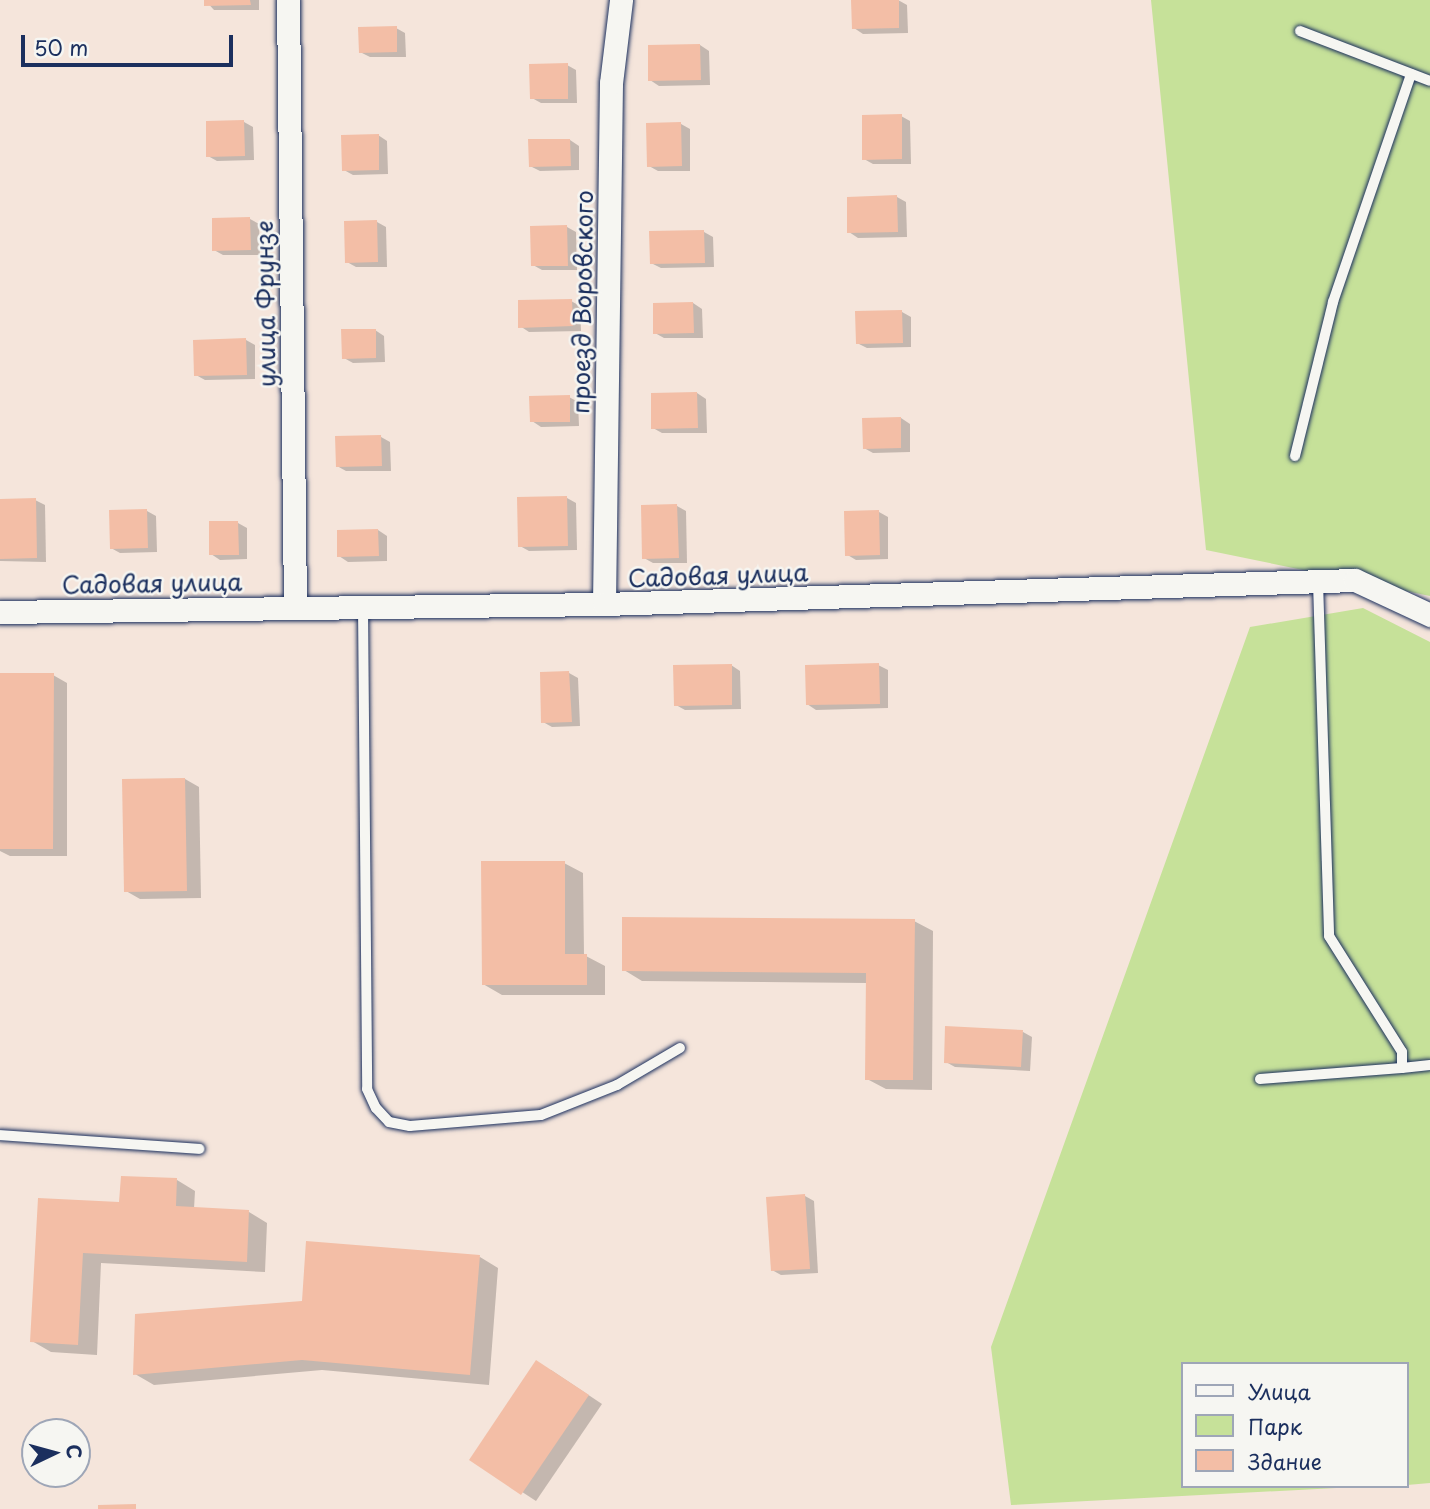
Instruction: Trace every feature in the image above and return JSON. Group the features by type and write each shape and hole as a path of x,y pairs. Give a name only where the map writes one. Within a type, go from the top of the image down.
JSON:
{"street":[{"name":"улица Фрунзе","path":"288,0 295,607"},
{"name":"проезд Воровского","path":"604,604 611,83 621,0"},
{"name":"Садовая улица","path":"0,612 604,604 1354,580 1430,615"}],"lane":[{"path":"1300,30 1430,81"},
{"path":"1295,456 1333,302 1411,74"},
{"path":"1318,582 1329,936 1402,1052 1402,1068"},
{"path":"363,606 367,1089 376,1108 389,1122 410,1126 541,1115 617,1085 680,1048"},
{"path":"1260,1079 1430,1065"},
{"path":"0,1135 200,1149"}],"green space":[{"path":"1151,0 1430,0 1430,596 1206,550"},
{"path":"1363,608 1430,642 1430,1483 1409,1485 1409,1362 1182,1362 1182,1488 1336,1488 1011,1505 991,1347 1250,627"}],"building":[{"path":"204,0 250,0 251,5 204,6"},
{"path":"851,0 899,0 899,28 852,29"},
{"path":"397,26 397,52 359,53 358,27"},
{"path":"700,44 701,80 648,81 648,45"},
{"path":"568,63 568,99 530,99 529,64"},
{"path":"902,114 902,159 862,160 862,115"},
{"path":"244,120 245,156 206,157 206,121"},
{"path":"681,122 682,166 647,167 646,123"},
{"path":"379,134 379,170 342,171 341,135"},
{"path":"528,139 570,139 571,166 529,167"},
{"path":"897,195 898,232 847,233 847,197"},
{"path":"250,217 251,250 212,251 212,218"},
{"path":"377,220 378,262 345,263 344,221"},
{"path":"567,225 568,266 531,266 530,226"},
{"path":"704,230 705,263 650,264 649,231"},
{"path":"572,299 573,326 518,328 518,300"},
{"path":"693,302 694,333 653,334 653,303"},
{"path":"902,310 903,343 856,344 855,311"},
{"path":"341,329 376,329 376,358 342,359"},
{"path":"246,338 247,375 194,376 193,340"},
{"path":"697,392 698,428 651,429 651,393"},
{"path":"570,395 570,422 530,422 529,396"},
{"path":"901,417 901,448 863,449 862,418"},
{"path":"381,435 382,466 336,467 335,436"},
{"path":"567,496 568,546 518,547 517,497"},
{"path":"36,498 37,558 0,559 0,499"},
{"path":"677,504 679,558 642,559 641,505"},
{"path":"147,509 148,548 110,549 109,510"},
{"path":"879,510 880,555 845,556 844,511"},
{"path":"209,521 238,521 239,555 209,555"},
{"path":"378,529 379,556 337,557 337,530"},
{"path":"879,663 880,704 806,705 805,665"},
{"path":"732,664 732,705 674,706 673,665"},
{"path":"569,671 572,722 541,723 540,672"},
{"path":"0,673 54,673 53,849 0,849"},
{"path":"185,778 187,891 124,892 122,779"},
{"path":"481,861 565,861 565,954 587,954 587,985 482,985"},
{"path":"622,917 915,919 913,1080 865,1080 866,973 622,971"},
{"path":"945,1026 1023,1030 1021,1067 944,1063"},
{"path":"121,1176 177,1178 176,1206 249,1210 247,1262 83,1253 78,1345 30,1342 38,1198 119,1202"},
{"path":"805,1194 810,1269 771,1271 766,1197"},
{"path":"306,1241 480,1255 470,1375 302,1360 133,1375 135,1314 302,1301"},
{"path":"536,1360 589,1395 521,1495 469,1460"},
{"path":"136,1504 136,1509 98,1509 98,1505"}]}
